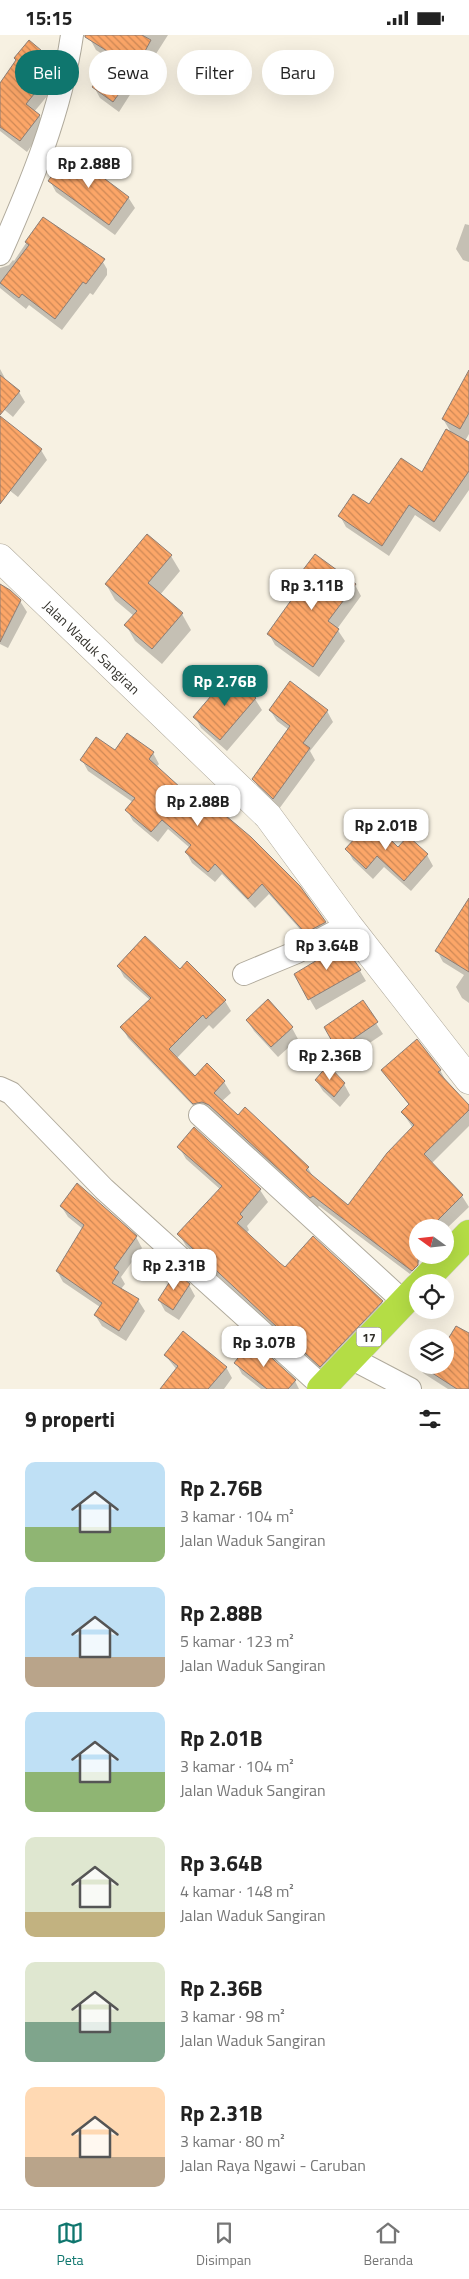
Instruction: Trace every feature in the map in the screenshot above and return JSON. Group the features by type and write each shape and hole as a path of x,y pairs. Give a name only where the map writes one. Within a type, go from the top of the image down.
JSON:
{"highway":[{"name":"17","path":"430,1274 469,1234"},
{"name":"17","path":"322,1388 409,1295"}],"street":[{"path":"0,254 26,197 58,101 72,35"},
{"name":"Jalan Waduk Sangiran","path":"0,558 268,816 348,925 469,1080"},
{"path":"244,974 298,953 348,925"},
{"path":"0,1088 11,1093 104,1189 322,1388"},
{"path":"200,1115 409,1286"},
{"path":"349,1357 410,1389"}],"building":[{"path":"85,35 142,35 151,40 146,50 106,50 85,37"},
{"path":"29,40 41,50 21,50"},
{"path":"15,61 15,95 33,95 26,104 40,115 20,141 0,127 0,83"},
{"path":"103,95 118,95 113,102"},
{"path":"69,152 129,197 109,225 48,181"},
{"path":"43,217 105,259 86,284 83,282 55,319 22,294 19,298 0,283 29,245 25,242"},
{"path":"469,370 469,413 460,429 442,419"},
{"path":"0,375 20,391 0,415"},
{"path":"0,416 42,449 0,504"},
{"path":"446,429 469,442 469,471 434,522 409,505 382,546 338,516 353,494 369,504 401,458 422,472"},
{"path":"147,534 172,555 148,583 183,613 152,649 124,625 137,611 105,584"},
{"path":"315,554 356,584 328,621 339,629 313,667 267,634 297,592 290,587"},
{"path":"0,584 21,600 0,642"},
{"path":"229,675 256,698 220,740 193,717"},
{"path":"290,681 328,710 303,743 310,748 273,799 252,779 290,726 269,710"},
{"path":"127,733 154,752 149,759 213,817 219,810 251,837 300,886 326,922 305,933 262,884 248,899 215,864 208,872 185,852 191,845 162,820 151,832 125,810 135,798 80,760 96,737 115,750"},
{"path":"371,821 398,847 408,836 428,854 404,881 377,856 366,869 345,849"},
{"path":"469,898 469,972 435,951"},
{"path":"145,936 180,969 187,961 226,1000 206,1019 203,1015 169,1049 195,1076 207,1063 225,1081 214,1093 238,1115 245,1107 309,1167 306,1170 348,1205 387,1153 414,1125 401,1112 409,1104 381,1070 417,1039 441,1070 438,1072 469,1105 469,1110 424,1154 463,1195 439,1219 409,1219 409,1264 418,1264 412,1271 313,1196 310,1198 209,1105 202,1102 193,1104 120,1027 151,998 117,966"},
{"path":"342,943 361,970 308,1000 294,974 324,956 322,953"},
{"path":"268,999 293,1027 271,1047 246,1020"},
{"path":"363,1000 378,1022 337,1050 324,1027"},
{"path":"328,1065 345,1083 334,1097 315,1080"},
{"path":"194,1127 261,1189 240,1214 243,1217 237,1223 280,1263 285,1267 313,1236 383,1301 320,1367 177,1234 222,1186 177,1147"},
{"path":"77,1183 137,1236 114,1268 119,1272 112,1283 139,1299 119,1331 94,1315 102,1303 56,1271 84,1225 60,1206"},
{"path":"176,1272 190,1284 173,1310 158,1300"},
{"path":"456,1326 469,1333 469,1389 457,1389 434,1374 454,1374 454,1329"},
{"path":"183,1331 227,1367 208,1389 160,1389 178,1366 164,1355"},
{"path":"252,1340 296,1380 288,1389 267,1389 234,1363"}]}
